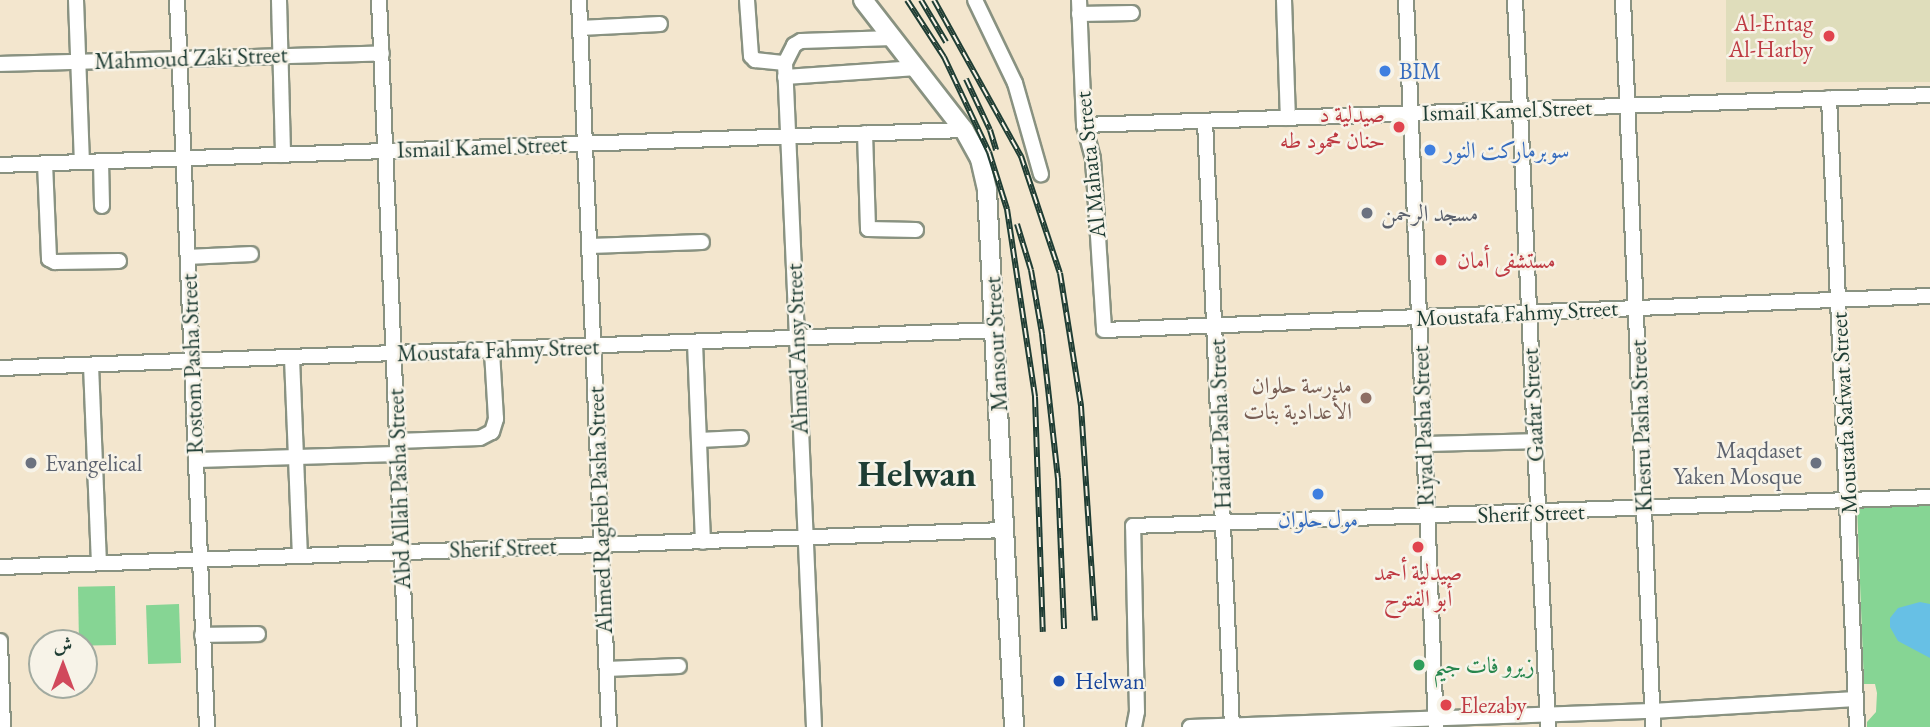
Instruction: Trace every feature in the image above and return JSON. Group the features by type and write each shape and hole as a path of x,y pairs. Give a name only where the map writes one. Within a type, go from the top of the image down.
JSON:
{"street":[{"path":"76,0 82,162"},
{"name":"Rostom Pasha Street","path":"177,0 207,727"},
{"path":"279,0 283,155"},
{"name":"Abd Allah Pasha Street","path":"379,0 409,727"},
{"name":"Ahmed Ragheb Pasha Street","path":"579,0 609,727"},
{"path":"747,0 752,59 785,70 917,68"},
{"name":"Mansour Street","path":"863,0 964,130 980,159 987,190 1014,727"},
{"path":"975,0 1015,83 1041,174"},
{"path":"1284,0 1288,118"},
{"name":"Riyad Pasha Street","path":"1406,0 1436,723"},
{"name":"Gaafar Street","path":"1515,0 1547,721"},
{"name":"Khesru Pasha Street","path":"1623,0 1653,727"},
{"path":"1079,7 1132,13"},
{"name":"Al Mahata Street","path":"1079,7 1084,125 1093,159 1104,330"},
{"path":"580,27 660,24"},
{"path":"785,70 794,45 801,41 893,38"},
{"name":"Mahmoud Zaki Street","path":"0,64 382,53"},
{"name":"Ahmed Ansy Street","path":"785,70 814,727"},
{"name":"Ismail Kamel Street","path":"1084,125 1930,95"},
{"name":"Moustafa Safwat Street","path":"1829,98 1849,499 1857,727"},
{"name":"Haidar Pasha Street","path":"1205,121 1232,726"},
{"name":"Ismail Kamel Street","path":"0,165 964,130"},
{"path":"865,133 868,229 916,230"},
{"path":"101,161 102,206"},
{"path":"45,163 49,259 55,262 119,261"},
{"path":"590,246 702,242"},
{"path":"188,257 251,254"},
{"name":"Moustafa Fahmy Street","path":"1104,330 1930,296"},
{"name":"Moustafa Fahmy Street","path":"0,368 996,330"},
{"path":"695,343 703,542"},
{"path":"196,460 296,456 480,438 492,432 496,419 492,351"},
{"path":"292,358 300,556"},
{"path":"91,365 99,563"},
{"path":"699,440 741,438"},
{"path":"1424,444 1535,441"},
{"name":"Sherif Street","path":"1134,727 1137,712 1133,526 1930,497"},
{"name":"Sherif Street","path":"0,567 1005,530"},
{"path":"202,635 258,634"},
{"path":"0,641 4,727"},
{"path":"607,668 679,666"},
{"path":"1190,727 1547,721 1652,711 1856,699"}],"shaded area":[{"name":"Al-Entag Al-Harby","path":"1726,0 1930,0 1930,82 1726,82"}],"green space":[{"path":"1930,505 1930,727 1867,727 1867,722 1876,712 1877,693 1875,684 1864,684 1857,507"},
{"path":"115,586 116,645 98,645 98,629 79,629 78,587"},
{"path":"179,604 181,663 148,664 146,605"}],"water":[{"path":"1920,602 1930,604 1930,658 1898,641 1890,627 1890,618 1898,608"}],"railway":[{"path":"907,0 944,57 989,152 1007,209 1035,397 1043,632"},
{"path":"921,0 946,42"},
{"path":"934,0 1021,156 1060,273 1081,406 1095,621"},
{"path":"966,79 990,130 996,150"},
{"path":"1017,224 1031,270 1042,334 1058,478 1064,629"}],"place":[{"name":"Al-Entag Al-Harby","path":"1829,36"},
{"name":"BIM","path":"1385,71"},
{"name":"صيدلية د حنان محمود طه","path":"1399,127"},
{"name":"سوبرماركت النور","path":"1430,150"},
{"name":"مسجد الرحمن","path":"1367,213"},
{"name":"مستشفى أمان","path":"1441,260"},
{"name":"مدرسة حلوان الأعدادية بنات","path":"1366,398"},
{"name":"Evangelical","path":"31,463"},
{"name":"Maqdaset Yaken Mosque","path":"1816,463"},
{"name":"مول حلوان","path":"1318,494"},
{"name":"صيدلية أحمد أبو الفتوح","path":"1418,547"},
{"name":"زيرو فات جيم","path":"1419,665"},
{"name":"Helwan","path":"1059,681"},
{"name":"Elezaby","path":"1446,705"}],"district":[{"name":"Helwan","path":"917,473"}]}
